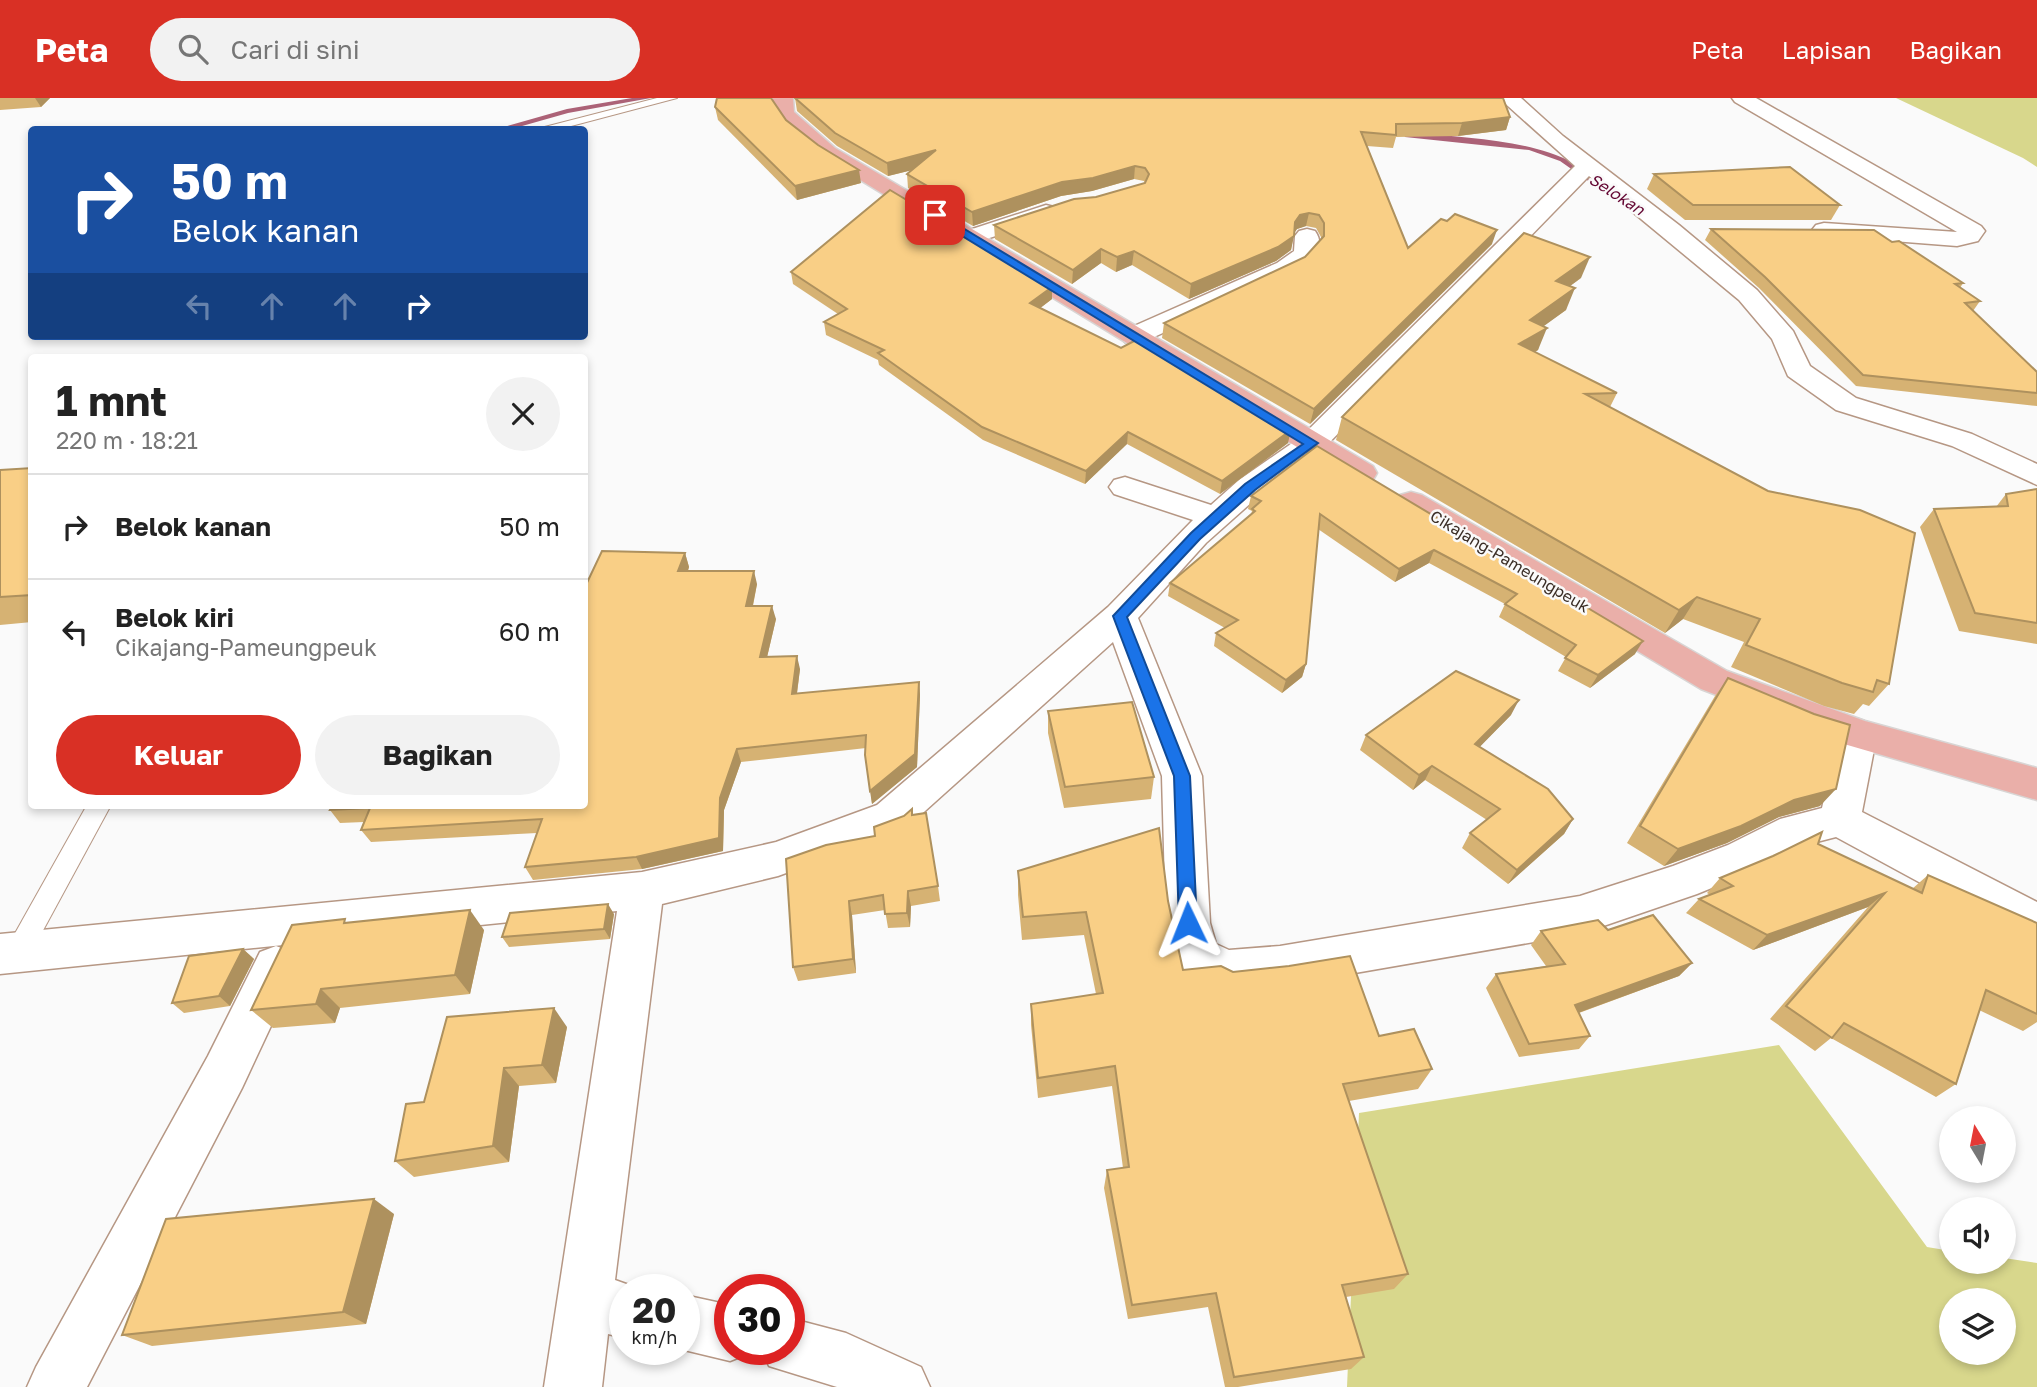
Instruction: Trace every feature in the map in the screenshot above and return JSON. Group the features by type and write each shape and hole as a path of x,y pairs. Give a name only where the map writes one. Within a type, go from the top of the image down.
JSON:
{"main road":[{"name":"Cikajang-Pameungpeuk","path":"783,98 782,109 786,116 828,152 1689,667 1745,692 1858,734 2037,784"}],"street":[{"path":"1509,98 1556,140 1583,170 1671,230 1748,295 1784,337 1798,370 1846,404 1962,440 2037,476"},
{"path":"1742,98 1973,231 1970,236 1957,239 1852,230 1796,230"},
{"path":"9,953 642,890 778,859 891,817 1120,616 1216,517 1250,487 1312,443 1449,308 1583,170"},
{"path":"971,237 1070,203"},
{"path":"1671,230 1699,230"},
{"path":"1134,336 1286,268 1305,255 1309,247 1307,236"},
{"path":"1125,487 1216,517"},
{"path":"1120,616 1182,776 1188,923 1197,957 1226,971 1280,966 1580,915 1682,881 1743,857 1795,831 1840,820 2037,924"},
{"path":"1840,820 1858,734"},
{"path":"573,1387 605,1306 642,890"},
{"path":"56,1387 225,1072 297,923"},
{"path":"805,1350 846,1361 901,1387"}],"lane":[{"path":"556,126 671,98"},
{"path":"9,953 97,809"}],"shaded area":[{"path":"1896,98 2037,98 2037,167 2023,158"},
{"path":"1779,1045 1927,1247 1939,1249 1939,1274 2016,1274 2016,1260 2037,1263 2037,1387 1347,1387 1359,1113"}],"building":[{"path":"717,98 771,98 786,120 818,145 859,170 795,186 715,107"},
{"path":"795,98 1503,98 1510,117 1462,123 1396,124 1396,135 1361,132 1408,248 1441,219 1447,221 1455,214 1497,230 1314,409 1164,323 1305,257 1324,236 1324,223 1319,215 1300,215 1295,222 1294,236 1278,247 1191,284 1134,251 1117,257 1101,249 1073,270 994,225 1074,199 1096,197 1145,183 1149,174 1145,168 1135,166 1093,178 1062,182 972,212 907,174 936,150 887,163 835,133"},
{"path":"1790,167 1840,205 1693,205 1654,174"},
{"path":"890,190 1052,287 1030,303 1121,348 1138,339 1291,430 1222,481 1128,432 1086,471 982,427 878,353 884,350 824,322 847,309 791,272"},
{"path":"1711,229 1874,230 1892,242 1899,241 1963,283 1955,284 1980,301 1965,303 2037,372 2037,393 1863,375 1765,277"},
{"path":"1524,233 1590,257 1556,281 1575,288 1530,320 1547,328 1519,344 1617,393 1585,394 1768,491 1860,510 1915,533 1889,684 1877,680 1873,692 1842,683 1746,645 1760,619 1697,597 1679,610 1342,417"},
{"path":"1317,446 1643,641 1598,675 1565,658 1576,645 1505,604 1517,594 1434,550 1399,569 1320,514 1306,664 1286,680 1216,633 1238,620 1170,583 1255,511 1252,509 1261,501 1251,496"},
{"path":"28,468 28,595 0,597 0,470"},
{"path":"2037,489 2037,623 1975,613 1934,509 2008,506 2006,494"},
{"path":"602,551 685,553 678,571 754,571 746,606 772,606 760,657 797,656 792,694 919,682 915,754 870,791 865,755 866,735 737,749 720,798 719,838 636,857 525,867 542,819 361,830 370,809 588,809 588,581"},
{"path":"1456,671 1519,700 1475,744 1548,789 1573,819 1517,870 1470,833 1500,809 1432,766 1419,775 1366,735"},
{"path":"1728,678 1814,714 1850,725 1836,789 1794,800 1741,826 1678,849 1640,826"},
{"path":"1132,702 1154,777 1065,787 1048,711"},
{"path":"912,809 912,815 926,813 938,886 908,891 907,913 885,914 883,895 849,901 853,959 793,967 786,859 826,845 875,836 874,827 904,816"},
{"path":"1159,828 1168,901 1183,970 1221,966 1233,972 1350,956 1379,1036 1414,1029 1432,1069 1343,1084 1408,1274 1342,1285 1364,1357 1234,1377 1216,1293 1132,1305 1107,1170 1129,1167 1115,1066 1038,1078 1031,1004 1103,993 1086,912 1023,917 1018,871"},
{"path":"1822,832 1818,844 1922,893 1928,875 2037,923 2037,1014 1986,990 1956,1084 1844,1023 1832,1038 1786,1006 1885,893 1767,935 1699,899 1733,886 1720,878"},
{"path":"608,904 604,929 502,937 510,913"},
{"path":"470,910 455,975 321,989 316,1004 251,1010 292,925 345,919 344,923"},
{"path":"1653,915 1692,963 1575,1005 1590,1036 1529,1044 1496,974 1565,964 1541,931 1598,920 1608,930"},
{"path":"243,949 219,996 172,1003 189,956"},
{"path":"554,1008 542,1065 504,1068 493,1146 395,1161 406,1104 424,1102 447,1017"},
{"path":"374,1199 343,1312 122,1335 166,1219"}],"waterway":[{"name":"Selokan","path":"512,126 567,111 647,98"},
{"name":"Selokan","path":"1408,135 1530,148 1563,159 1617,197"}],"route":[{"path":"935,215 1312,443 1250,487 1195,536 1120,616 1182,776 1188,923"}]}
